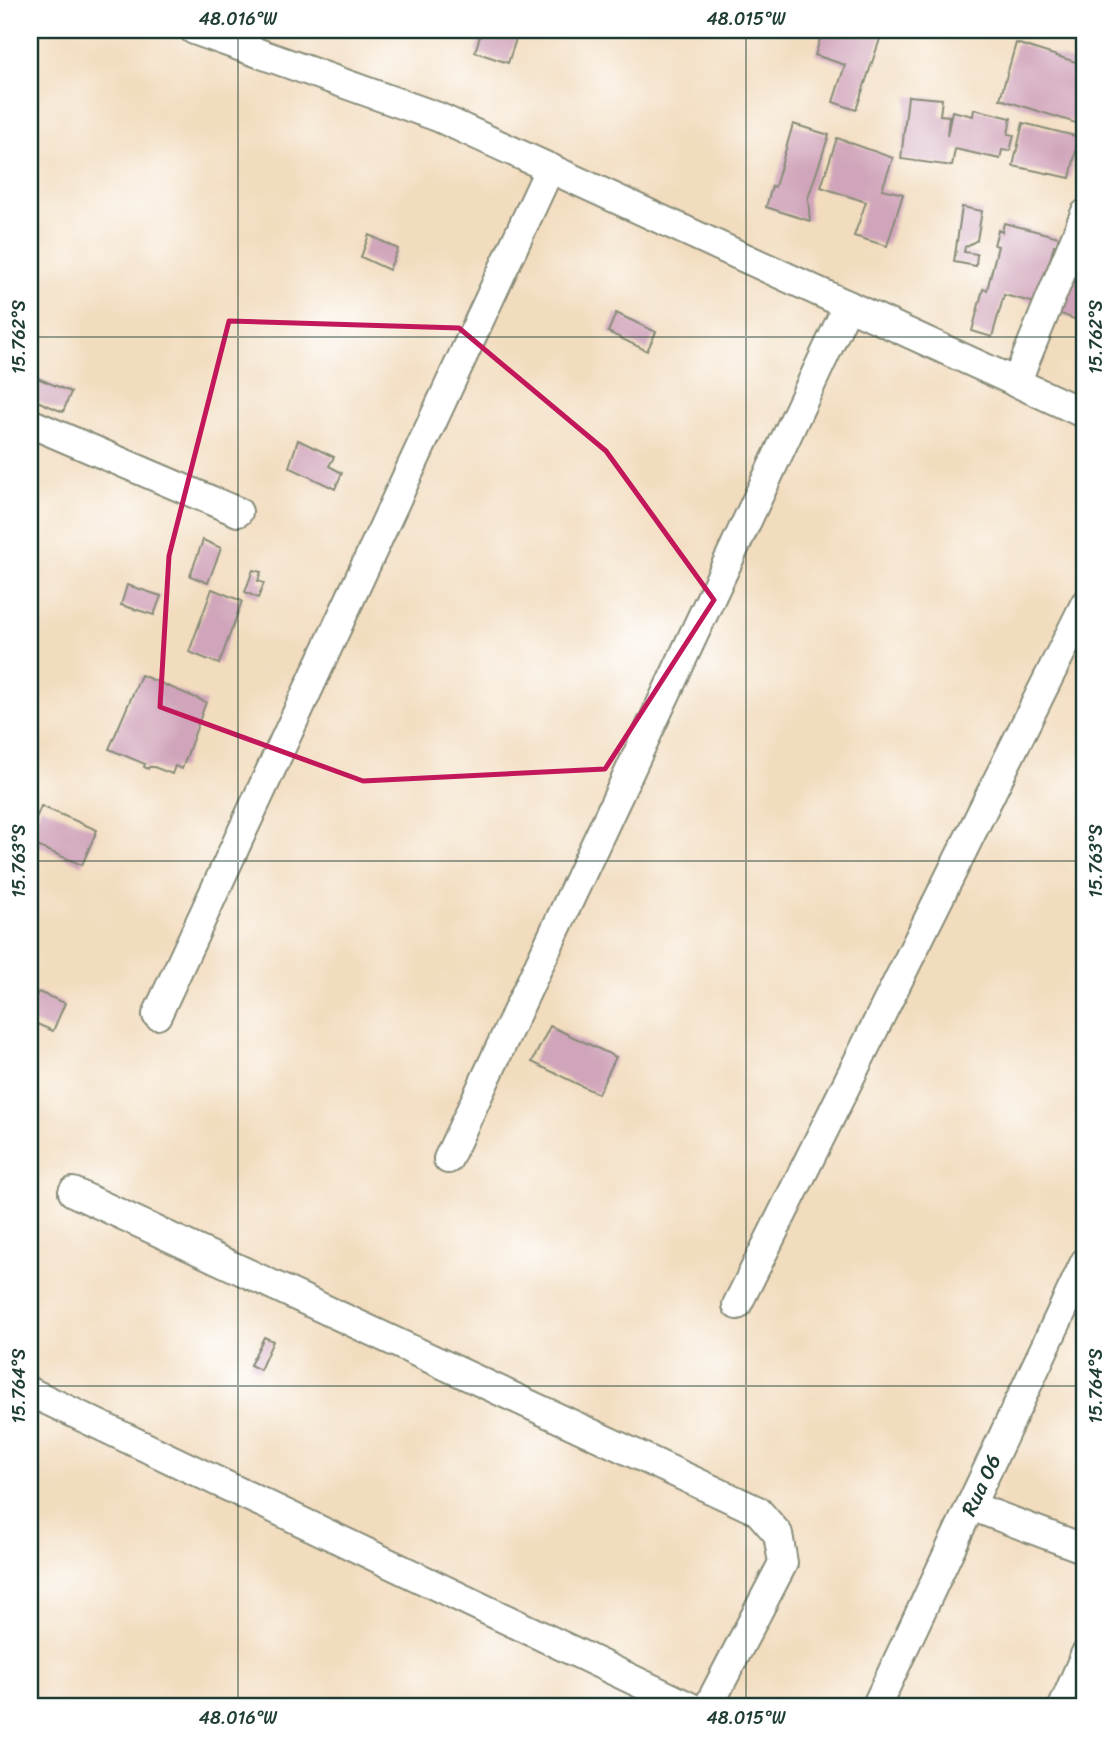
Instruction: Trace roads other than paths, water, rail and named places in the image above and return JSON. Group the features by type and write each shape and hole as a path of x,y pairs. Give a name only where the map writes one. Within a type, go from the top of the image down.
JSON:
{"street":[{"path":"194,30 438,117 1085,414"},
{"path":"157,1015 550,167"},
{"path":"1017,383 1085,214"},
{"path":"448,1159 848,305"},
{"path":"30,423 238,512"},
{"path":"737,1305 1085,604"},
{"path":"73,1192 758,1511 778,1534 783,1563 708,1707"},
{"name":"Rua 06","path":"876,1707 1085,1262"},
{"path":"30,1392 690,1707"},
{"path":"971,1506 1085,1549"},
{"path":"1063,1707 1085,1656"}]}
